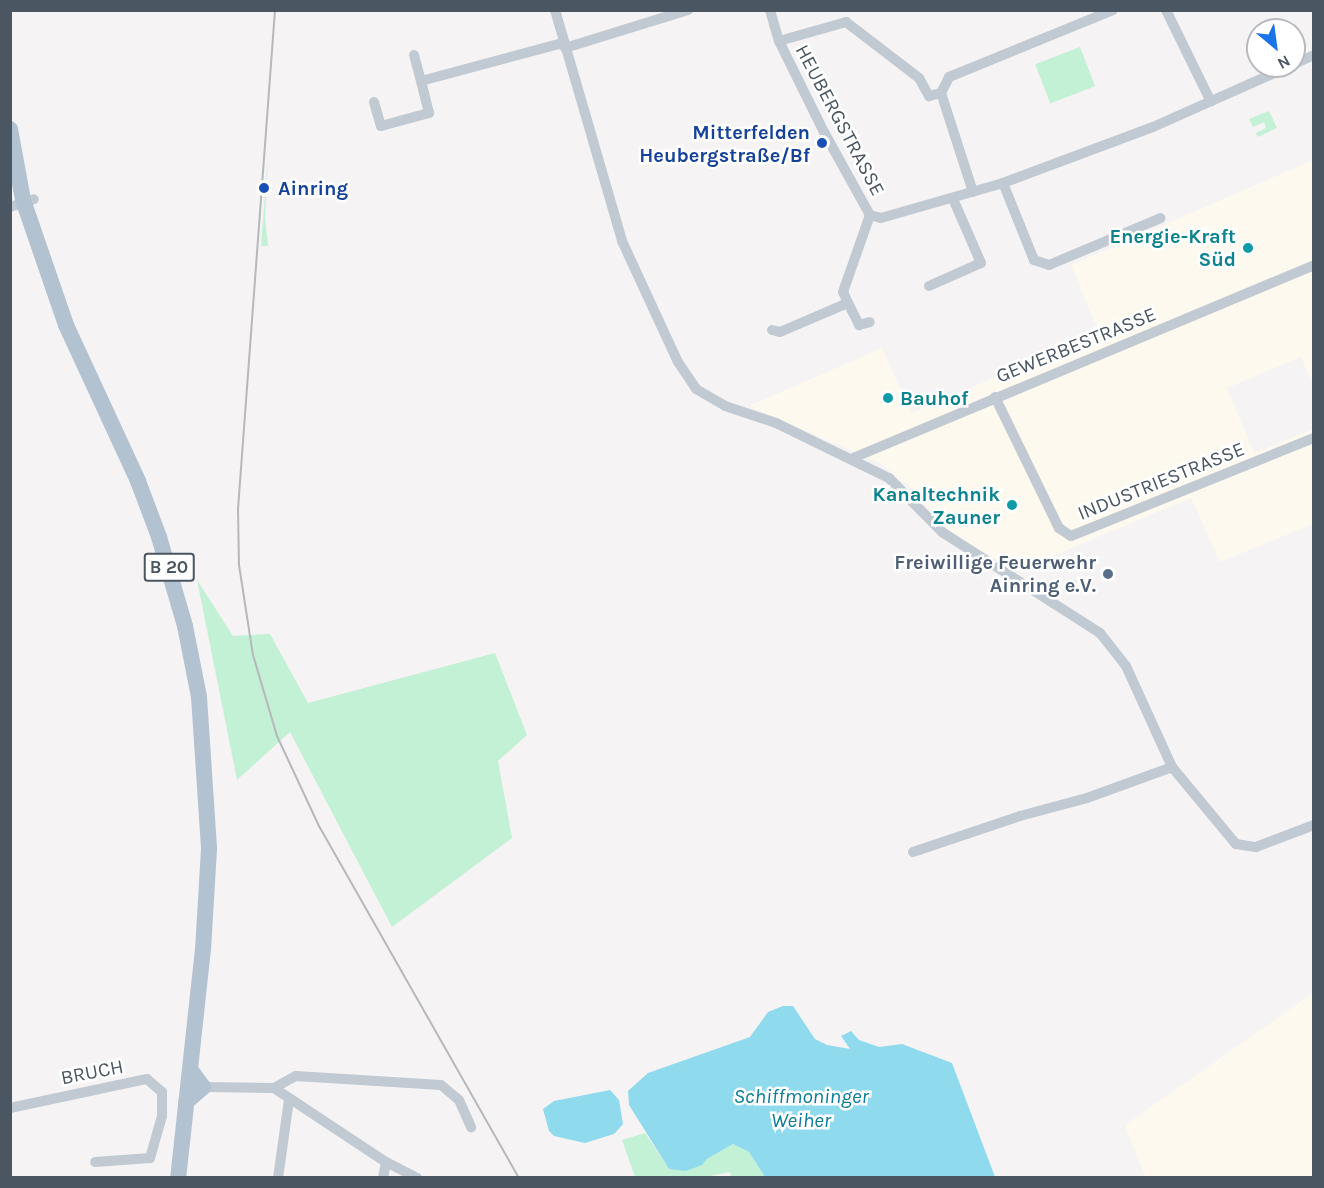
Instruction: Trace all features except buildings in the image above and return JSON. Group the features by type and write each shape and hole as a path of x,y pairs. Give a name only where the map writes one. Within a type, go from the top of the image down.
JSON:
{"main road":[{"name":"B 20","path":"10,129 22,202 66,325 138,482 172,575 198,697 209,849 178,1178"},
{"path":"186,1102 203,1088 190,1069"}],"street":[{"path":"555,10 604,187 642,287 696,389 709,399 776,423 853,458 898,485 942,532 1078,617 1110,641 1126,666 1172,767 1236,843 1256,847 1314,825"},
{"name":"HEUBERGSTRASSE","path":"770,10 779,41 870,215 881,218 906,213 1003,183 1211,102 1264,78"},
{"path":"973,192 941,93 949,77 1113,10"},
{"path":"1166,10 1211,102"},
{"path":"421,81 564,46 681,11"},
{"path":"779,41 846,22 919,78 929,96 941,93"},
{"path":"374,102 381,126 429,113 414,55"},
{"path":"1003,183 1034,260 1049,265 1161,218"},
{"path":"929,286 981,263 953,199"},
{"path":"870,215 843,292 859,325 870,322"},
{"name":"GEWERBESTRASSE","path":"853,458 1314,266"},
{"path":"772,330 780,332 848,303"},
{"name":"INDUSTRIESTRASSE","path":"995,397 1059,528 1071,536 1314,438"},
{"path":"913,852 1095,796 1172,767"},
{"path":"203,1088 274,1088 296,1076 441,1085 459,1100 471,1127"},
{"name":"BRUCH","path":"10,1108 147,1079 162,1092 162,1116 150,1158 95,1162"},
{"path":"274,1088 386,1162 417,1178"},
{"path":"279,1178 289,1100"},
{"path":"383,1178 386,1162"}],"shaded area":[{"path":"1313,160 1313,386 1301,357 1227,388 1254,453 1313,429 1313,524 1220,562 1191,498 1014,572 952,534 907,485 880,463 749,406 882,348 911,413 1099,333 1071,265"},
{"path":"1313,993 1313,1177 1145,1177 1125,1125"}],"green space":[{"path":"1080,47 1095,86 1050,103 1035,64"},
{"path":"1269,111 1277,128 1258,137 1256,133 1266,128 1264,122 1253,127 1249,119"},
{"path":"268,156 265,218 268,246 261,246"},
{"path":"197,580 233,636 270,634 308,703 495,653 527,735 498,761 512,838 392,927 290,732 237,780"},
{"path":"645,1133 669,1169 702,1165 707,1159 733,1144 749,1152 765,1177 731,1177 730,1172 705,1177 635,1177 622,1140"}],"water":[{"name":"Schiffmoninger Weiher","path":"783,1006 793,1006 815,1039 827,1045 850,1049 841,1036 851,1031 859,1040 879,1047 902,1044 952,1063 995,1177 765,1177 749,1152 733,1144 707,1159 702,1165 686,1171 669,1169 629,1105 628,1091 648,1073 750,1037 768,1012"},
{"path":"610,1090 619,1100 623,1124 614,1134 585,1143 554,1136 549,1131 543,1109 554,1101"}],"railway":[{"path":"275,10 238,509 239,565 253,655 277,736 319,826 519,1178"}],"place":[{"name":"Mitterfelden Heubergstraße/Bf","path":"822,143"},
{"name":"Ainring","path":"264,188"},
{"name":"Energie-Kraft Süd","path":"1248,248"},
{"name":"Bauhof","path":"888,398"},
{"name":"Kanaltechnik Zauner","path":"1012,505"},
{"name":"Freiwillige Feuerwehr Ainring e.V.","path":"1108,574"}]}
